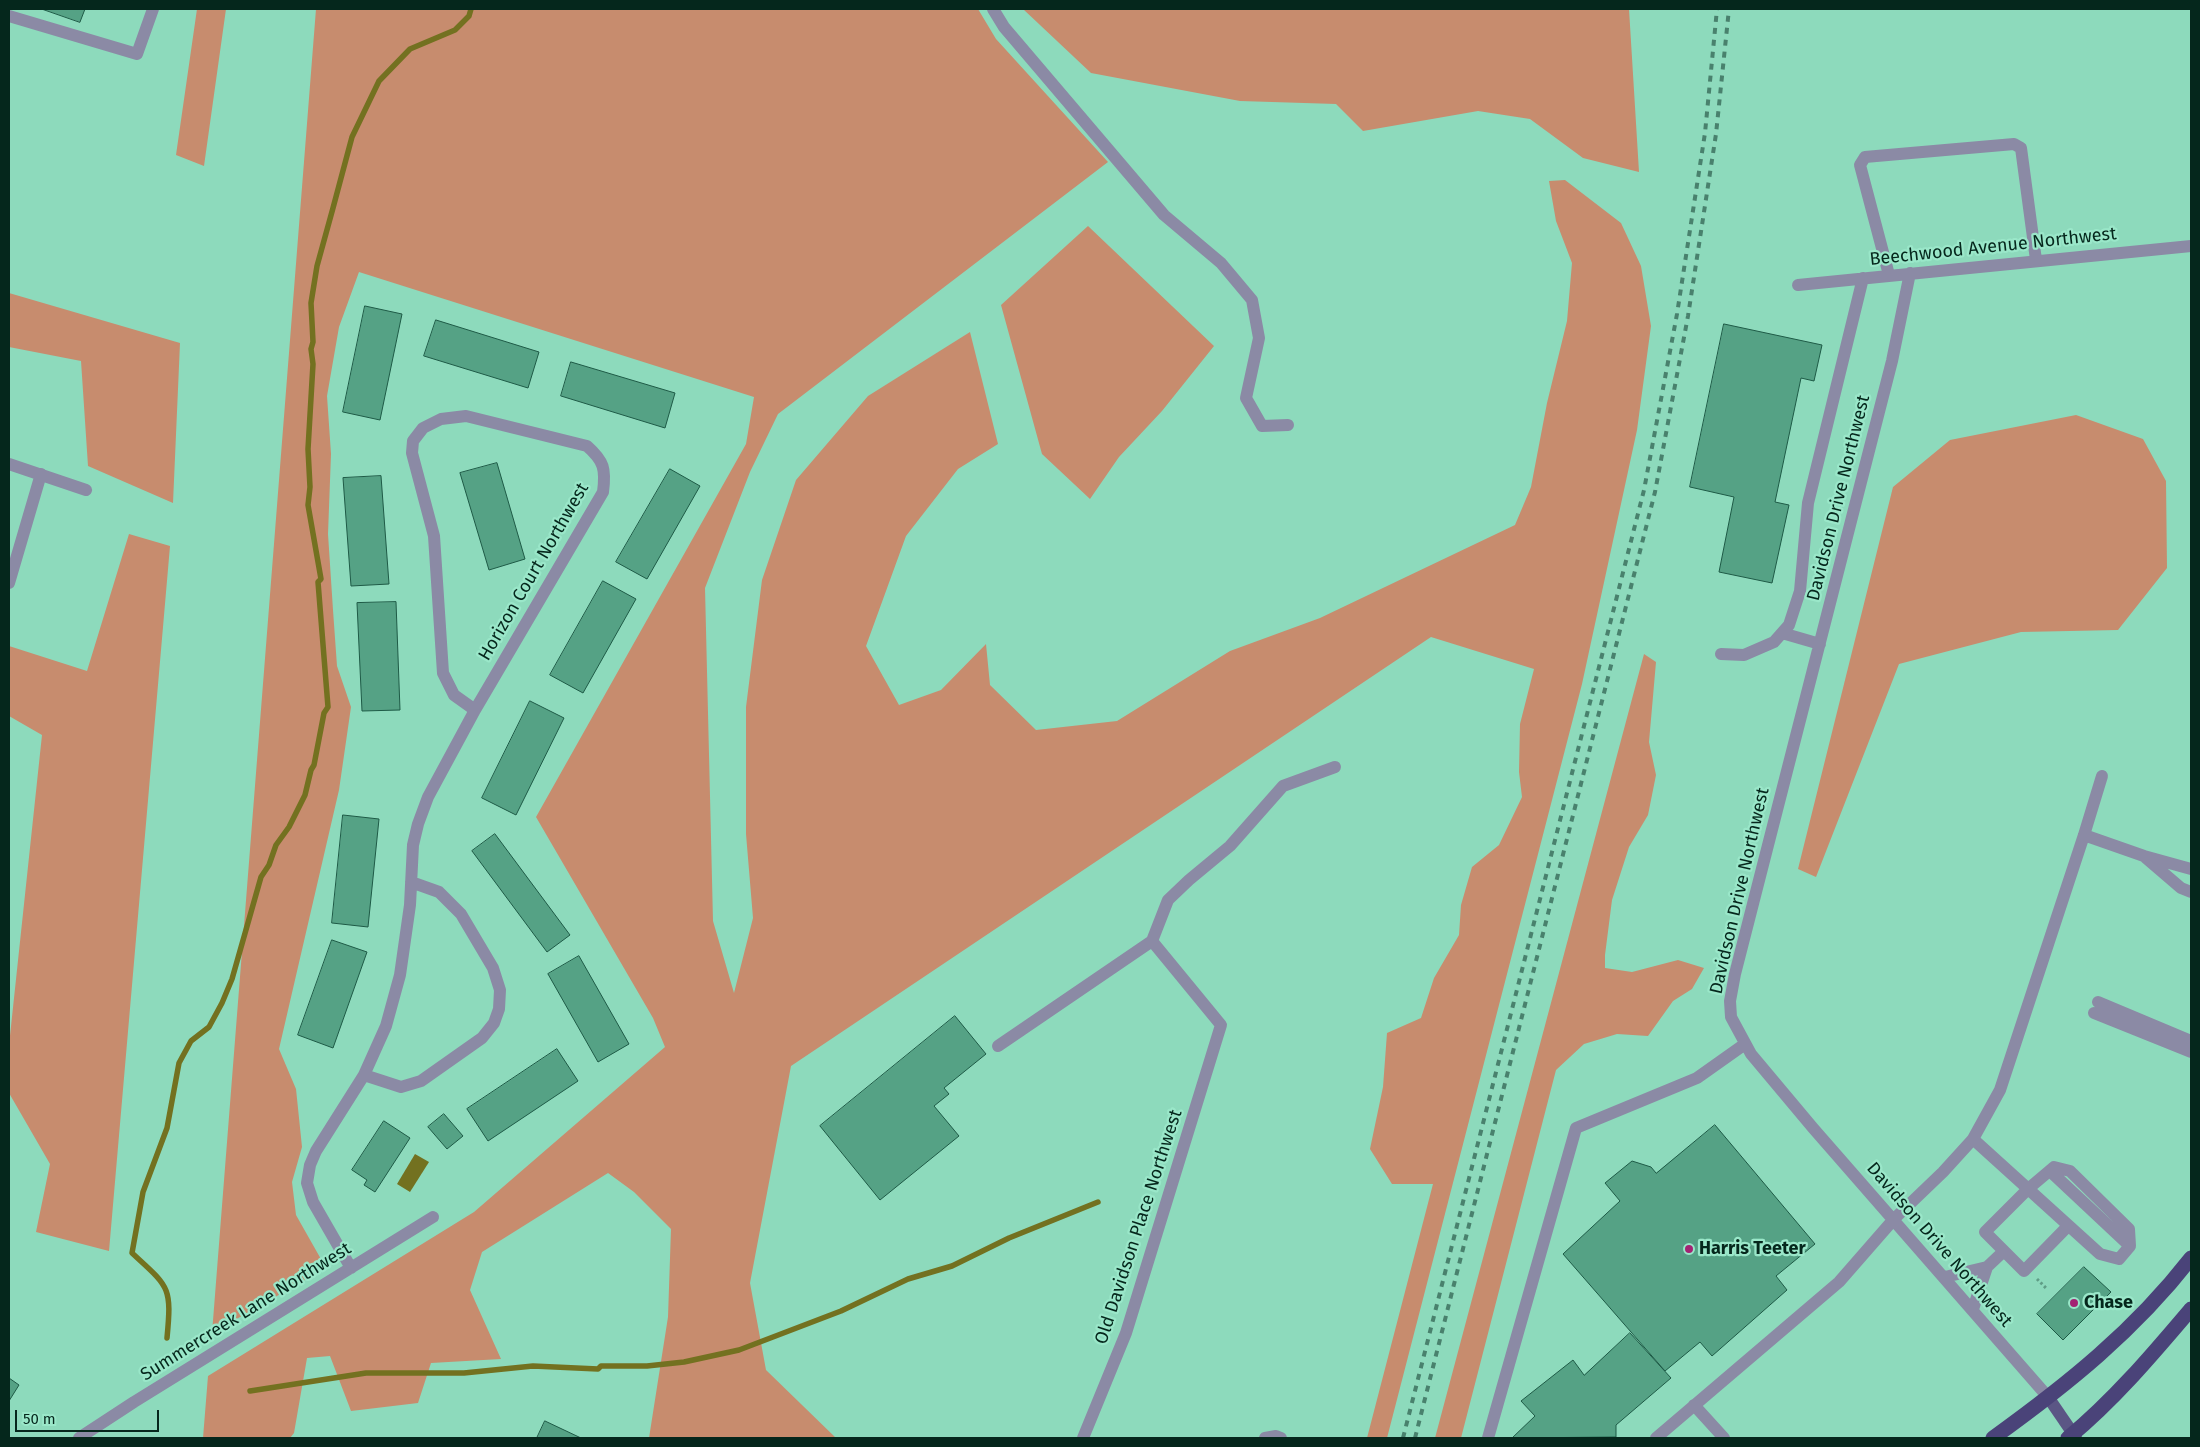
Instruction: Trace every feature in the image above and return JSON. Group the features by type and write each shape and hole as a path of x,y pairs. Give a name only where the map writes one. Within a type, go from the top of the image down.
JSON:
{"highway":[{"path":"1993,1438 2086,1367 2139,1319 2191,1259"},
{"path":"2072,1437 2133,1378 2191,1309"}],"main road":[{"name":"Davidson Drive Northwest","path":"2048,1397 2072,1437"}],"street":[{"path":"9,16 137,54 153,9"},
{"path":"993,9 1004,26 1164,215 1221,263 1252,300 1259,338 1246,398 1262,426 1288,425"},
{"path":"1889,275 1860,165 1865,157 2014,144 2021,148 2036,260"},
{"name":"Beechwood Avenue Northwest","path":"1798,285 2191,246"},
{"name":"Davidson Drive Northwest","path":"1910,273 1892,361 1735,974 1730,1001 1732,1017 1745,1044 1812,1128 1973,1309 2048,1397"},
{"path":"1721,654 1744,655 1774,642 1789,625 1800,591 1808,503 1863,278"},
{"name":"Horizon Court Northwest","path":"351,1268 313,1202 307,1183 310,1165 316,1151 364,1075 386,1026 400,975 410,905 413,845 418,824 428,797 475,710 603,492 605,473 599,456 587,446 466,416 441,419 423,428 413,441 412,453 434,536 443,673 454,695 475,710"},
{"path":"9,464 86,490"},
{"path":"9,583 41,474"},
{"path":"1782,633 1820,644"},
{"path":"998,1046 1152,941 1168,900 1188,880 1230,846 1283,786 1335,767"},
{"path":"1656,1438 1839,1282 1894,1219 1943,1172 1973,1139 2000,1090 2102,776"},
{"path":"2084,835 2144,856 2191,869"},
{"path":"2144,856 2180,888 2191,892"},
{"path":"364,1075 401,1087 421,1081 482,1038 494,1023 499,1009 500,990 493,968 461,914 439,892 411,882"},
{"name":"Old Davidson Place Northwest","path":"1083,1438 1126,1333 1221,1024 1152,941"},
{"path":"2191,1041 2096,1008 2191,1052"},
{"path":"1488,1438 1576,1128 1697,1078 1745,1044"},
{"path":"1973,1139 2028,1189 2068,1226 2100,1254 2119,1259 2130,1246 2128,1229 2070,1171 2054,1167 2028,1189 1985,1232 2024,1271 2068,1226"},
{"name":"Summercreek Lane Northwest","path":"79,1438 434,1217"},
{"path":"1973,1309 1987,1267 2004,1251"},
{"path":"1944,1277 1987,1267"},
{"path":"1694,1405 1724,1438"},
{"path":"1266,1438 1276,1436 1281,1438"}],"shaded area":[{"path":"197,9 226,9 204,166 176,155"},
{"path":"316,9 978,9 996,39 1108,162 778,414 750,472 705,588 713,921 734,993 753,918 746,834 746,707 762,580 796,480 868,396 970,332 998,444 958,469 906,536 866,646 899,705 941,690 986,644 990,685 1036,730 1117,721 1230,651 1320,618 1515,525 1531,487 1547,403 1567,321 1572,263 1556,221 1549,181 1565,180 1621,223 1641,266 1651,326 1637,430 1582,684 1387,1438 1367,1438 1433,1184 1392,1184 1370,1149 1383,1087 1387,1033 1421,1018 1434,978 1459,935 1461,905 1472,867 1499,845 1522,797 1519,772 1520,724 1534,669 1431,637 791,1066 750,1283 766,1370 836,1438 649,1438 668,1317 671,1229 634,1192 608,1173 482,1252 470,1290 501,1359 431,1363 418,1403 351,1411 330,1356 307,1358 294,1433 290,1438 203,1438 208,1376 474,1212 665,1047 653,1018 536,817 746,444 754,397 359,272 339,327 327,396 331,454 328,534 337,666 351,707 339,790 279,1049 296,1089 302,1147 292,1182 296,1215 326,1268 212,1333"},
{"path":"1023,9 1629,9 1639,172 1583,158 1530,119 1478,111 1363,131 1336,104 1240,101 1091,73"},
{"path":"1088,226 1214,346 1162,411 1119,457 1090,499 1042,454 1001,305"},
{"path":"9,293 180,343 173,503 88,466 81,361 9,347"},
{"path":"2076,415 2143,439 2166,481 2167,568 2118,630 2021,632 1899,664 1816,877 1798,869 1893,487 1950,440"},
{"path":"129,534 170,546 109,1251 36,1232 50,1164 9,1093 9,1045 42,735 9,716 9,646 87,671"},
{"path":"1644,654 1656,662 1649,742 1656,775 1648,815 1629,847 1612,900 1605,968 1632,972 1678,960 1704,968 1692,989 1673,1001 1648,1036 1617,1034 1584,1044 1556,1070 1461,1438 1435,1438"},
{"path":"415,1154 429,1162 410,1192 397,1184"}],"building":[{"path":"42,9 85,9 80,22"},
{"path":"365,306 402,314 380,420 343,412"},
{"path":"436,320 539,352 528,388 424,356"},
{"path":"1724,324 1822,345 1814,381 1801,378 1775,502 1789,505 1772,583 1719,572 1734,497 1690,487"},
{"path":"571,362 675,393 665,428 561,396"},
{"path":"497,463 525,559 489,570 460,473"},
{"path":"670,469 700,486 647,579 616,562"},
{"path":"381,476 389,584 351,586 343,478"},
{"path":"603,581 636,599 583,693 550,675"},
{"path":"396,602 400,710 362,711 357,603"},
{"path":"530,701 564,718 516,815 482,798"},
{"path":"343,815 379,819 368,927 332,923"},
{"path":"495,834 570,935 547,952 472,851"},
{"path":"332,940 367,952 333,1048 298,1035"},
{"path":"579,956 629,1044 598,1062 548,974"},
{"path":"955,1016 986,1054 944,1088 949,1094 934,1106 959,1136 880,1200 820,1126"},
{"path":"557,1049 578,1081 488,1141 467,1109"},
{"path":"444,1114 463,1136 447,1149 428,1127"},
{"path":"384,1121 410,1138 375,1192 364,1185 367,1180 352,1170"},
{"name":"Harris Teeter","path":"1715,1125 1815,1244 1776,1276 1787,1290 1712,1356 1700,1342 1665,1371 1563,1254 1620,1201 1605,1183 1632,1161 1651,1167 1656,1173"},
{"name":"Chase","path":"2084,1267 2111,1292 2063,1340 2037,1314"},
{"path":"1630,1333 1671,1378 1616,1425 1616,1437 1512,1438 1535,1416 1521,1401 1573,1360 1584,1375"},
{"path":"9,1378 19,1385 9,1401"},
{"path":"545,1421 581,1438 537,1438"}],"waterway":[{"path":"167,1338 169,1308 165,1289 154,1273 132,1253 143,1192 167,1128 179,1063 191,1041 209,1027 222,1003 232,979 261,877 269,865 276,845 289,827 305,795 314,765 324,713 328,707 318,582 321,579 308,505 310,487 308,449 313,364 311,349 313,342 311,303 317,266 352,137 379,81 410,49 455,30 469,16 471,9"},
{"path":"250,1391 366,1373 464,1373 533,1366 598,1369 601,1366 647,1366 684,1362 739,1350 841,1311 908,1279 952,1266 1009,1238 1098,1202"}],"railway":[{"path":"1403,1438 1644,490 1677,314 1705,133 1717,9"},
{"path":"1415,1438 1655,492 1688,316 1716,134 1729,9"}],"place":[{"name":"Harris Teeter","path":"1689,1249"},
{"name":"Chase","path":"2074,1303"}]}
